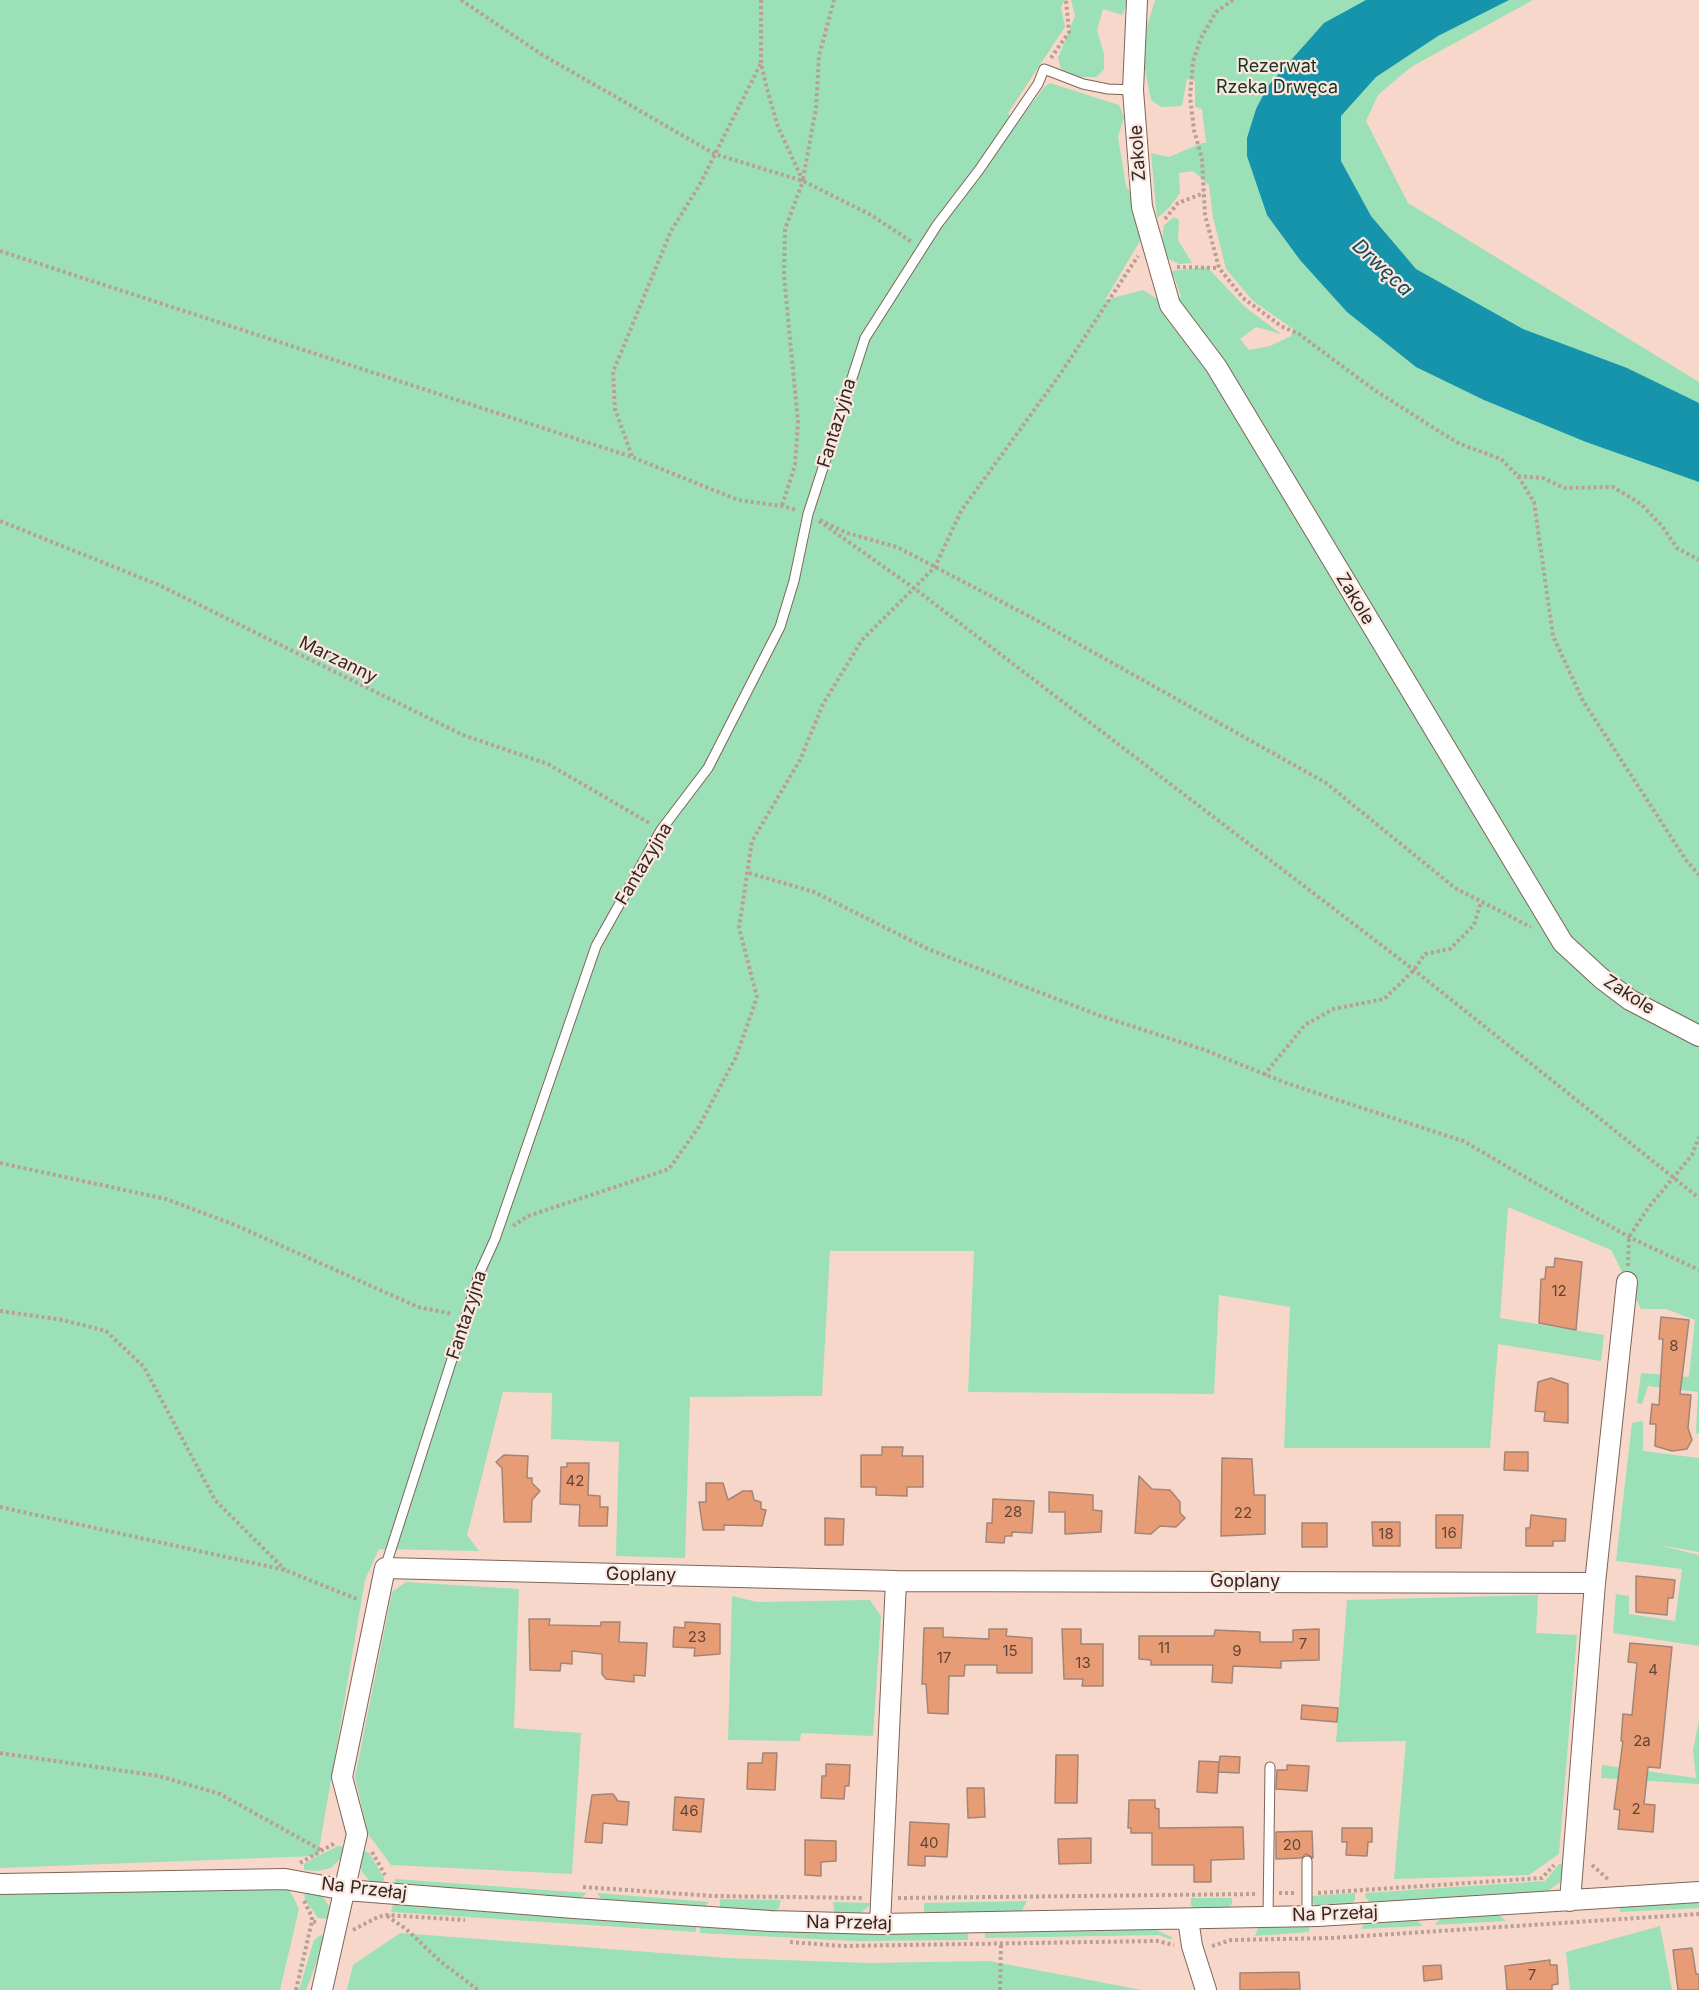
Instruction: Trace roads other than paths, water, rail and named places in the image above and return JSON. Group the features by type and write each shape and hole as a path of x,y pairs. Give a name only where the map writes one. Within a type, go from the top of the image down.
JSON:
{"street":[{"path":"1133,90 1137,0"},
{"name":"Zakole","path":"1133,90 1142,207 1170,305 1216,366 1563,943 1600,978 1630,1000 1699,1036"},
{"path":"1570,1902 1595,1583 1627,1282"},
{"name":"Goplany","path":"385,1568 896,1581 1595,1583"},
{"name":"Fantazyjna","path":"322,1990 357,1834 342,1778 385,1568"},
{"path":"880,1924 896,1581"},
{"name":"Na Przełaj","path":"0,1884 285,1879 346,1890 632,1912 880,1924 1307,1916 1570,1902 1699,1892"},
{"path":"1188,1919 1192,1946 1206,1990"}],"lane":[{"name":"Fantazyjna","path":"385,1568 480,1272 495,1239 597,946 661,830 708,768 780,627 796,572 808,514 865,338 937,225 979,170 1038,84 1044,69 1083,84 1108,89 1133,90"},
{"path":"1268,1917 1270,1767"},
{"path":"1307,1861 1307,1916"}],"water":[{"name":"Rezerwat Rzeka Drwęca","path":"1366,0 1509,0 1438,36 1376,77 1341,116 1341,161 1371,216 1416,269 1523,329 1627,368 1699,403 1699,482 1586,442 1484,400 1416,367 1347,312 1300,260 1267,215 1247,156 1247,138 1256,109 1268,86 1324,23"}],"water label":[{"name":"Drwęca","path":"1382,268"}]}
